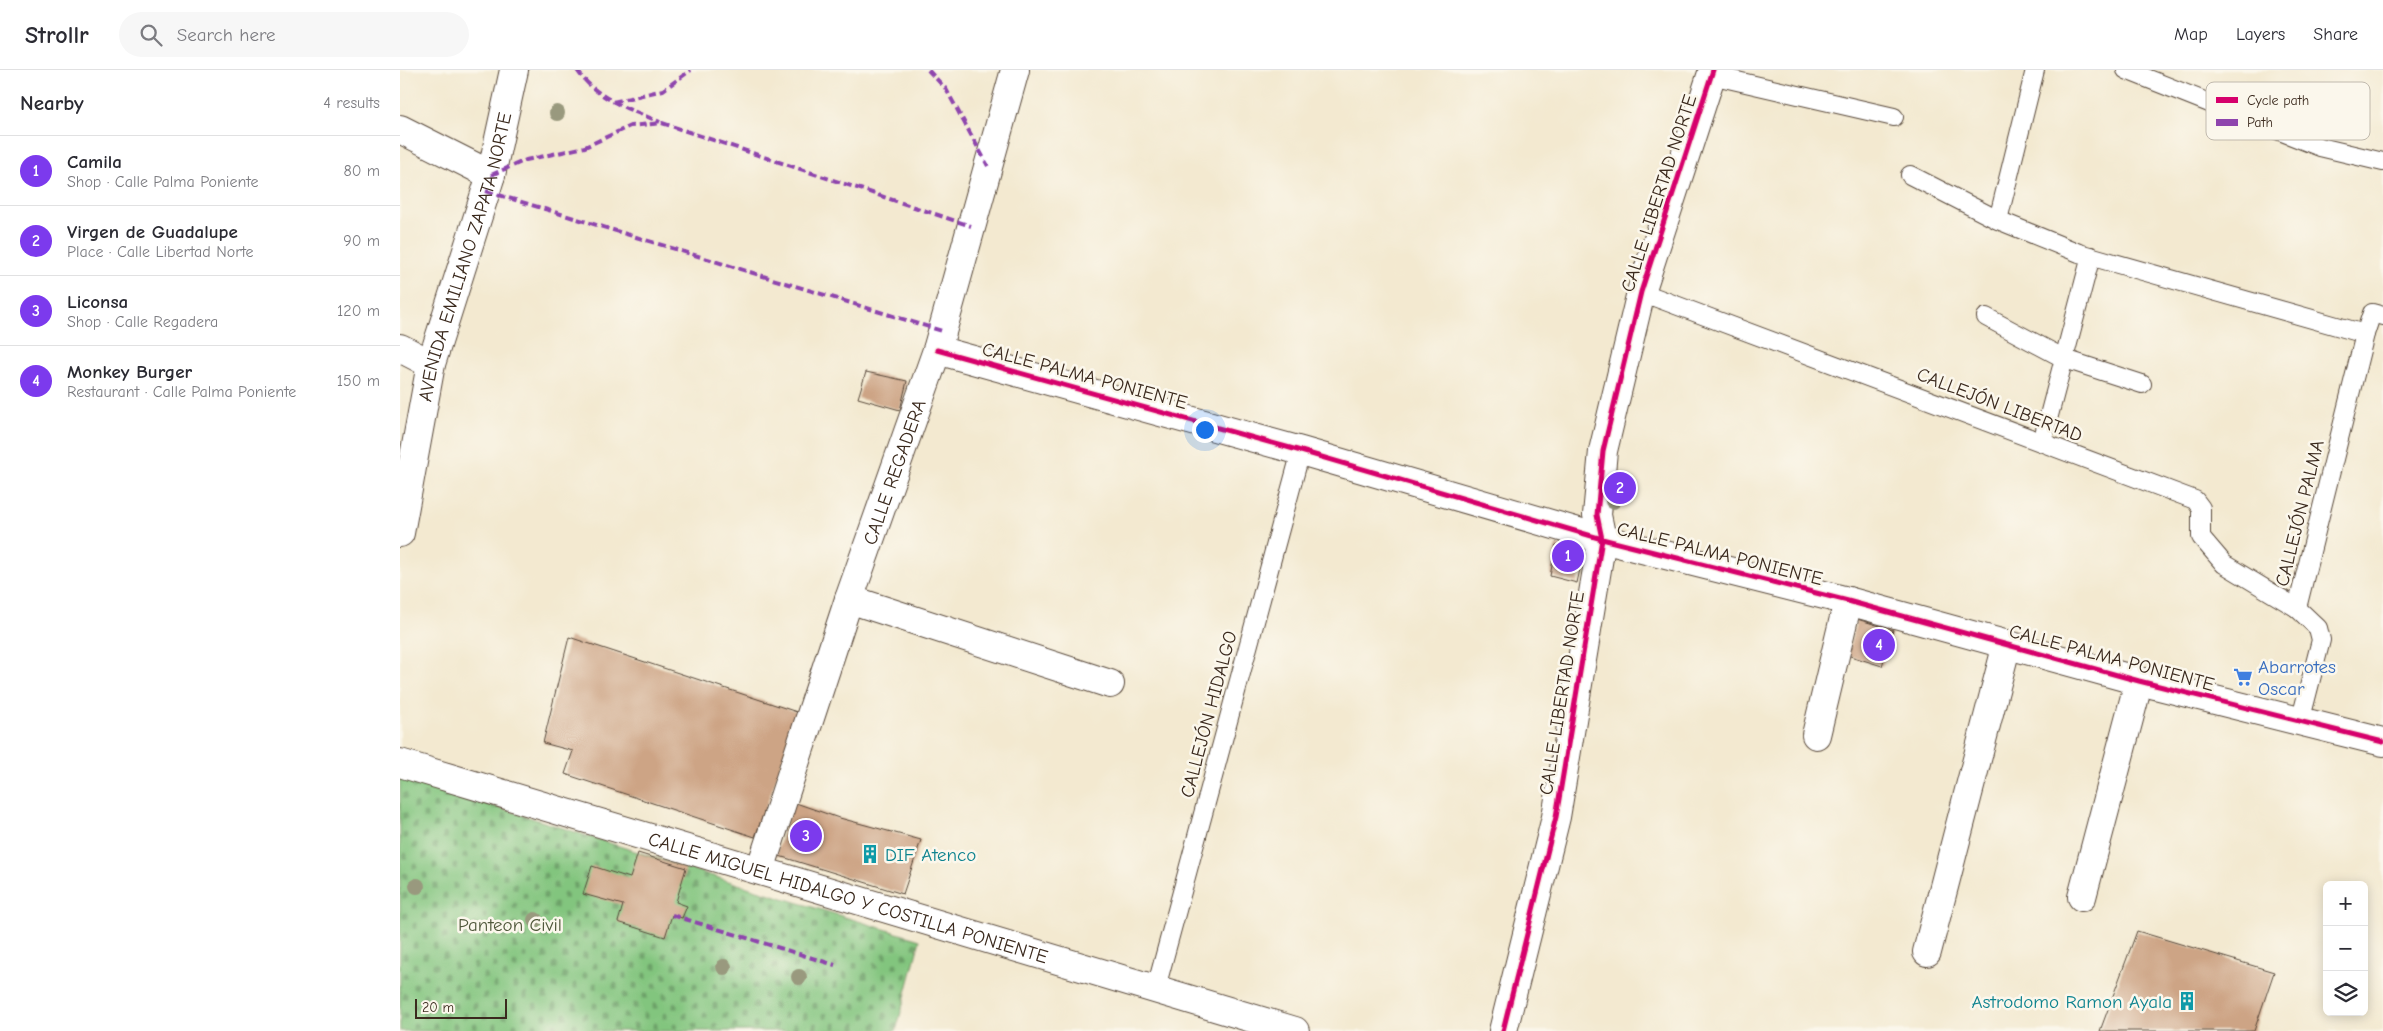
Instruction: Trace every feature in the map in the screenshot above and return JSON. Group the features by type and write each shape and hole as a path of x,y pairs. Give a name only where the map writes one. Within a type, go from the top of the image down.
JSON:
{"street":[{"name":"AVENIDA EMILIANO ZAPATA NORTE","path":"400,533 431,364 491,175 514,70"},
{"name":"CALLE REGADERA","path":"760,870 849,600 937,350 1014,70"},
{"name":"CALLE LIBERTAD NORTE","path":"1503,1031 1556,817 1602,539 1597,515 1603,451 1641,292 1712,72"},
{"path":"400,129 491,175"},
{"path":"400,348 431,364"},
{"name":"CALLE PALMA PONIENTE","path":"937,350 1301,451 1602,539 1848,601 2139,680 2383,742"},
{"path":"849,600 1110,684"},
{"path":"1816,736 1848,601"},
{"path":"1927,952 2007,644"},
{"path":"2082,897 2139,680"},
{"name":"CALLE MIGUEL HIDALGO Y COSTILLA PONIENTE","path":"400,763 1295,1031"}],"lane":[{"path":"1998,220 2035,70"},
{"path":"2126,70 2206,102"},
{"path":"1712,72 1894,117"},
{"path":"2302,140 2320,147 2383,162"},
{"path":"1910,175 1998,220 2091,256 2365,334"},
{"path":"2042,442 2091,256"},
{"name":"CALLEJÓN LIBERTAD","path":"1641,292 2195,500 2201,508 2201,537 2224,564 2297,608"},
{"name":"CALLEJÓN PALMA","path":"2300,722 2321,640 2318,628 2297,608 2365,334 2372,313 2383,316"},
{"path":"1986,317 2065,359 2142,384"},
{"name":"CALLEJÓN HIDALGO","path":"1156,988 1301,451"}],"green space":[{"name":"Panteon Civil","path":"400,776 920,940 896,1031 400,1031"}],"building":[{"path":"866,372 907,381 900,410 858,398"},
{"path":"1612,482 1629,486 1625,501 1609,498"},
{"path":"1556,545 1584,551 1577,583 1550,576"},
{"path":"1857,619 1893,630 1882,666 1847,655"},
{"path":"569,637 800,713 755,837 565,774 573,751 543,743"},
{"name":"DIF Atenco","path":"793,802 836,817 921,840 903,894 776,855"},
{"path":"638,853 686,868 676,902 687,906 682,918 672,915 665,937 618,922 623,905 583,894 592,866 630,878"},
{"name":"Astrodomo Ramon Ayala","path":"2137,931 2274,972 2254,1031 2100,1031"}],"marked path":[{"path":"577,70 603,96 660,122"},
{"path":"613,102 663,90 691,70"},
{"path":"928,70 946,89 988,166"},
{"path":"491,175 526,160 585,147 630,126 662,123 971,226"},
{"path":"486,191 942,331"},
{"path":"672,915 835,965"}],"cycle path":[{"path":"1503,1031 1556,817 1602,539 1597,515 1603,451 1641,292 1713,70"},
{"path":"937,350 1301,451 1602,539 1848,601 2139,681 2383,742"}],"place":[{"name":"Virgen de Guadalupe","path":"1620,488"},
{"name":"Camila","path":"1568,556"},
{"name":"Monkey Burger","path":"1879,645"},
{"name":"Abarrotes Oscar","path":"2243,677"},
{"name":"Liconsa","path":"806,836"},
{"name":"DIF Atenco","path":"870,854"},
{"name":"Astrodomo Ramon Ayala","path":"2187,1001"}]}
